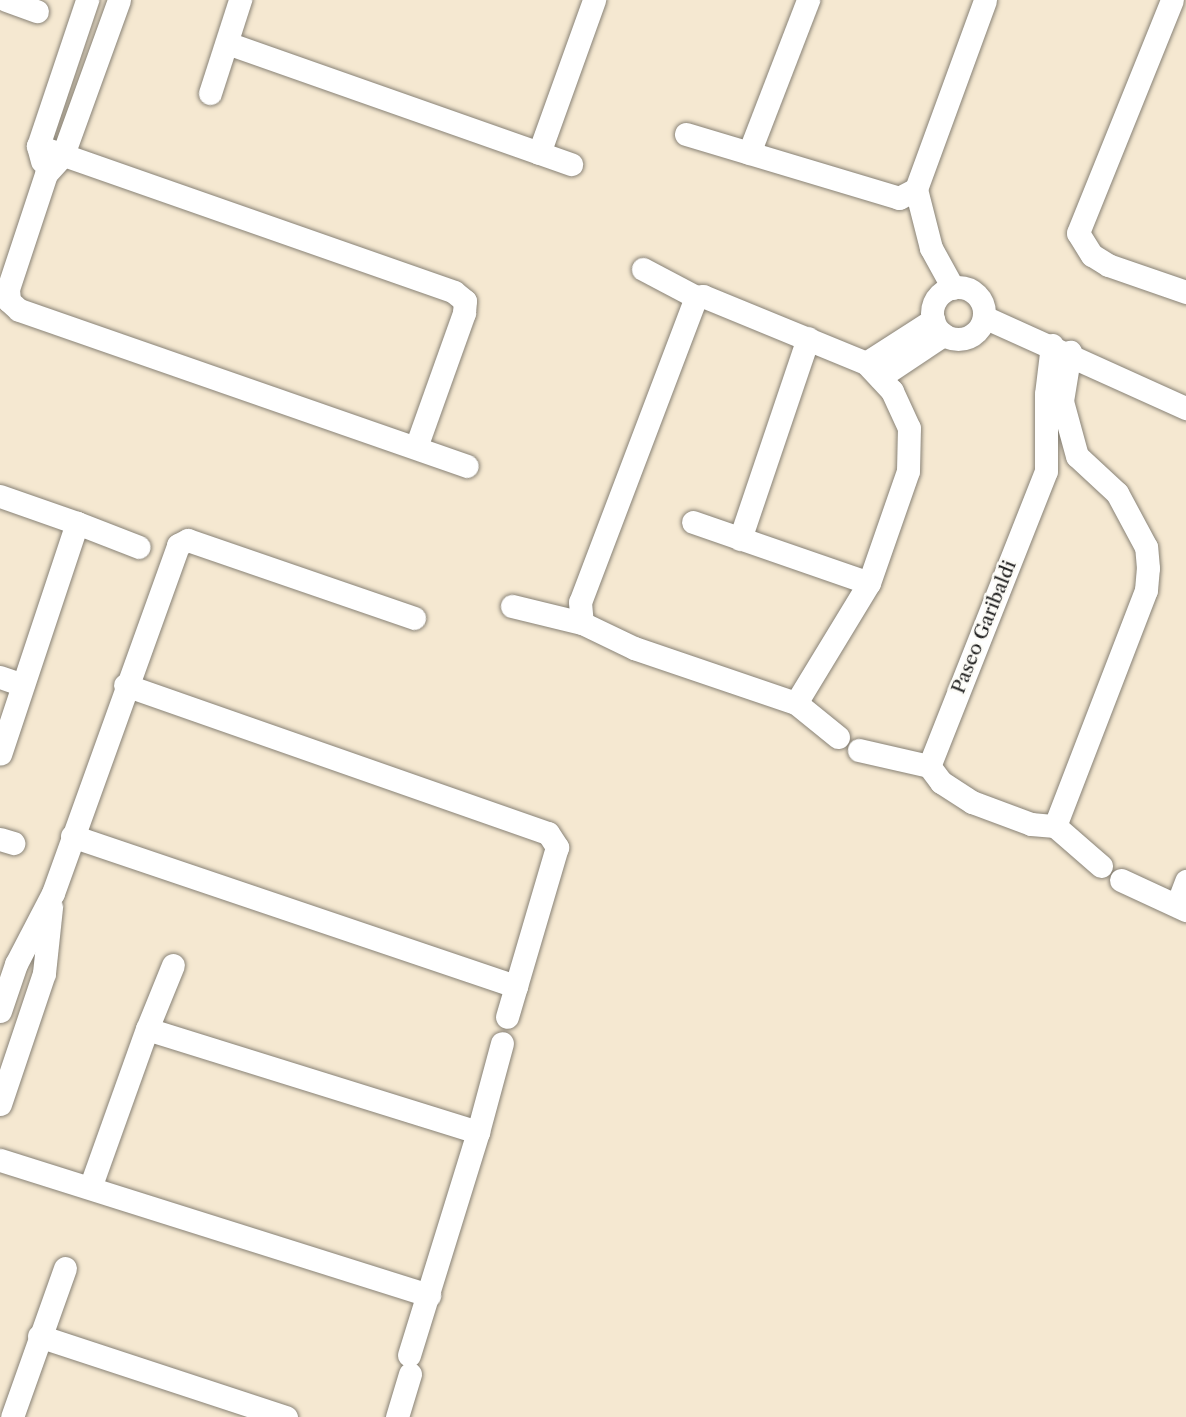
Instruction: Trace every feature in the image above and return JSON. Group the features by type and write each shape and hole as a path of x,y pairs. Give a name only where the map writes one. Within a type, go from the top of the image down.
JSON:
{"street":[{"path":"6,0 37,10"},
{"path":"46,174 38,146 87,0"},
{"path":"119,0 64,155 46,174 8,289 9,301 19,310 467,466"},
{"path":"211,93 240,0"},
{"path":"750,153 808,0"},
{"path":"985,0 916,189 932,248 953,288 976,295 984,317 1061,349 1186,408"},
{"path":"1172,0 1078,233 1091,255 1108,265 1186,292"},
{"path":"539,153 588,2"},
{"path":"227,43 570,164"},
{"path":"686,134 899,198 916,189"},
{"path":"38,146 454,292 465,301 464,313 416,447"},
{"path":"643,269 696,297 703,296 808,338 873,370 901,409 912,446 908,471 869,583 796,703"},
{"path":"938,327 939,296 953,288"},
{"path":"582,623 580,602 696,297"},
{"path":"938,327 968,338 984,317"},
{"path":"873,370 938,327"},
{"path":"740,539 808,338"},
{"path":"1055,826 1146,590 1148,568 1146,547 1117,494 1077,456 1062,401 1061,349"},
{"name":"Paseo Garibaldi","path":"929,766 1046,471 1046,394 1061,349"},
{"path":"1046,471 1077,456"},
{"path":"0,496 139,547"},
{"path":"693,522 869,583"},
{"path":"0,754 77,523"},
{"path":"0,1104 44,973 53,893 171,557 188,540 414,618"},
{"path":"512,606 582,623 634,648 796,703 838,737"},
{"path":"0,677 23,685"},
{"path":"125,685 548,833 557,847 507,1017"},
{"path":"859,750 929,766 941,782 972,802 1031,824 1055,826 1101,866"},
{"path":"72,836 516,986"},
{"path":"1121,880 1182,907 1186,881"},
{"path":"0,1010 8,961 53,893"},
{"path":"8,961 44,973"},
{"path":"91,1185 173,965"},
{"path":"147,1029 478,1132"},
{"path":"397,1417 429,1295 502,1043"},
{"path":"0,1160 91,1185 429,1295"},
{"path":"12,1417 65,1268"},
{"path":"39,1336 286,1417"}]}
